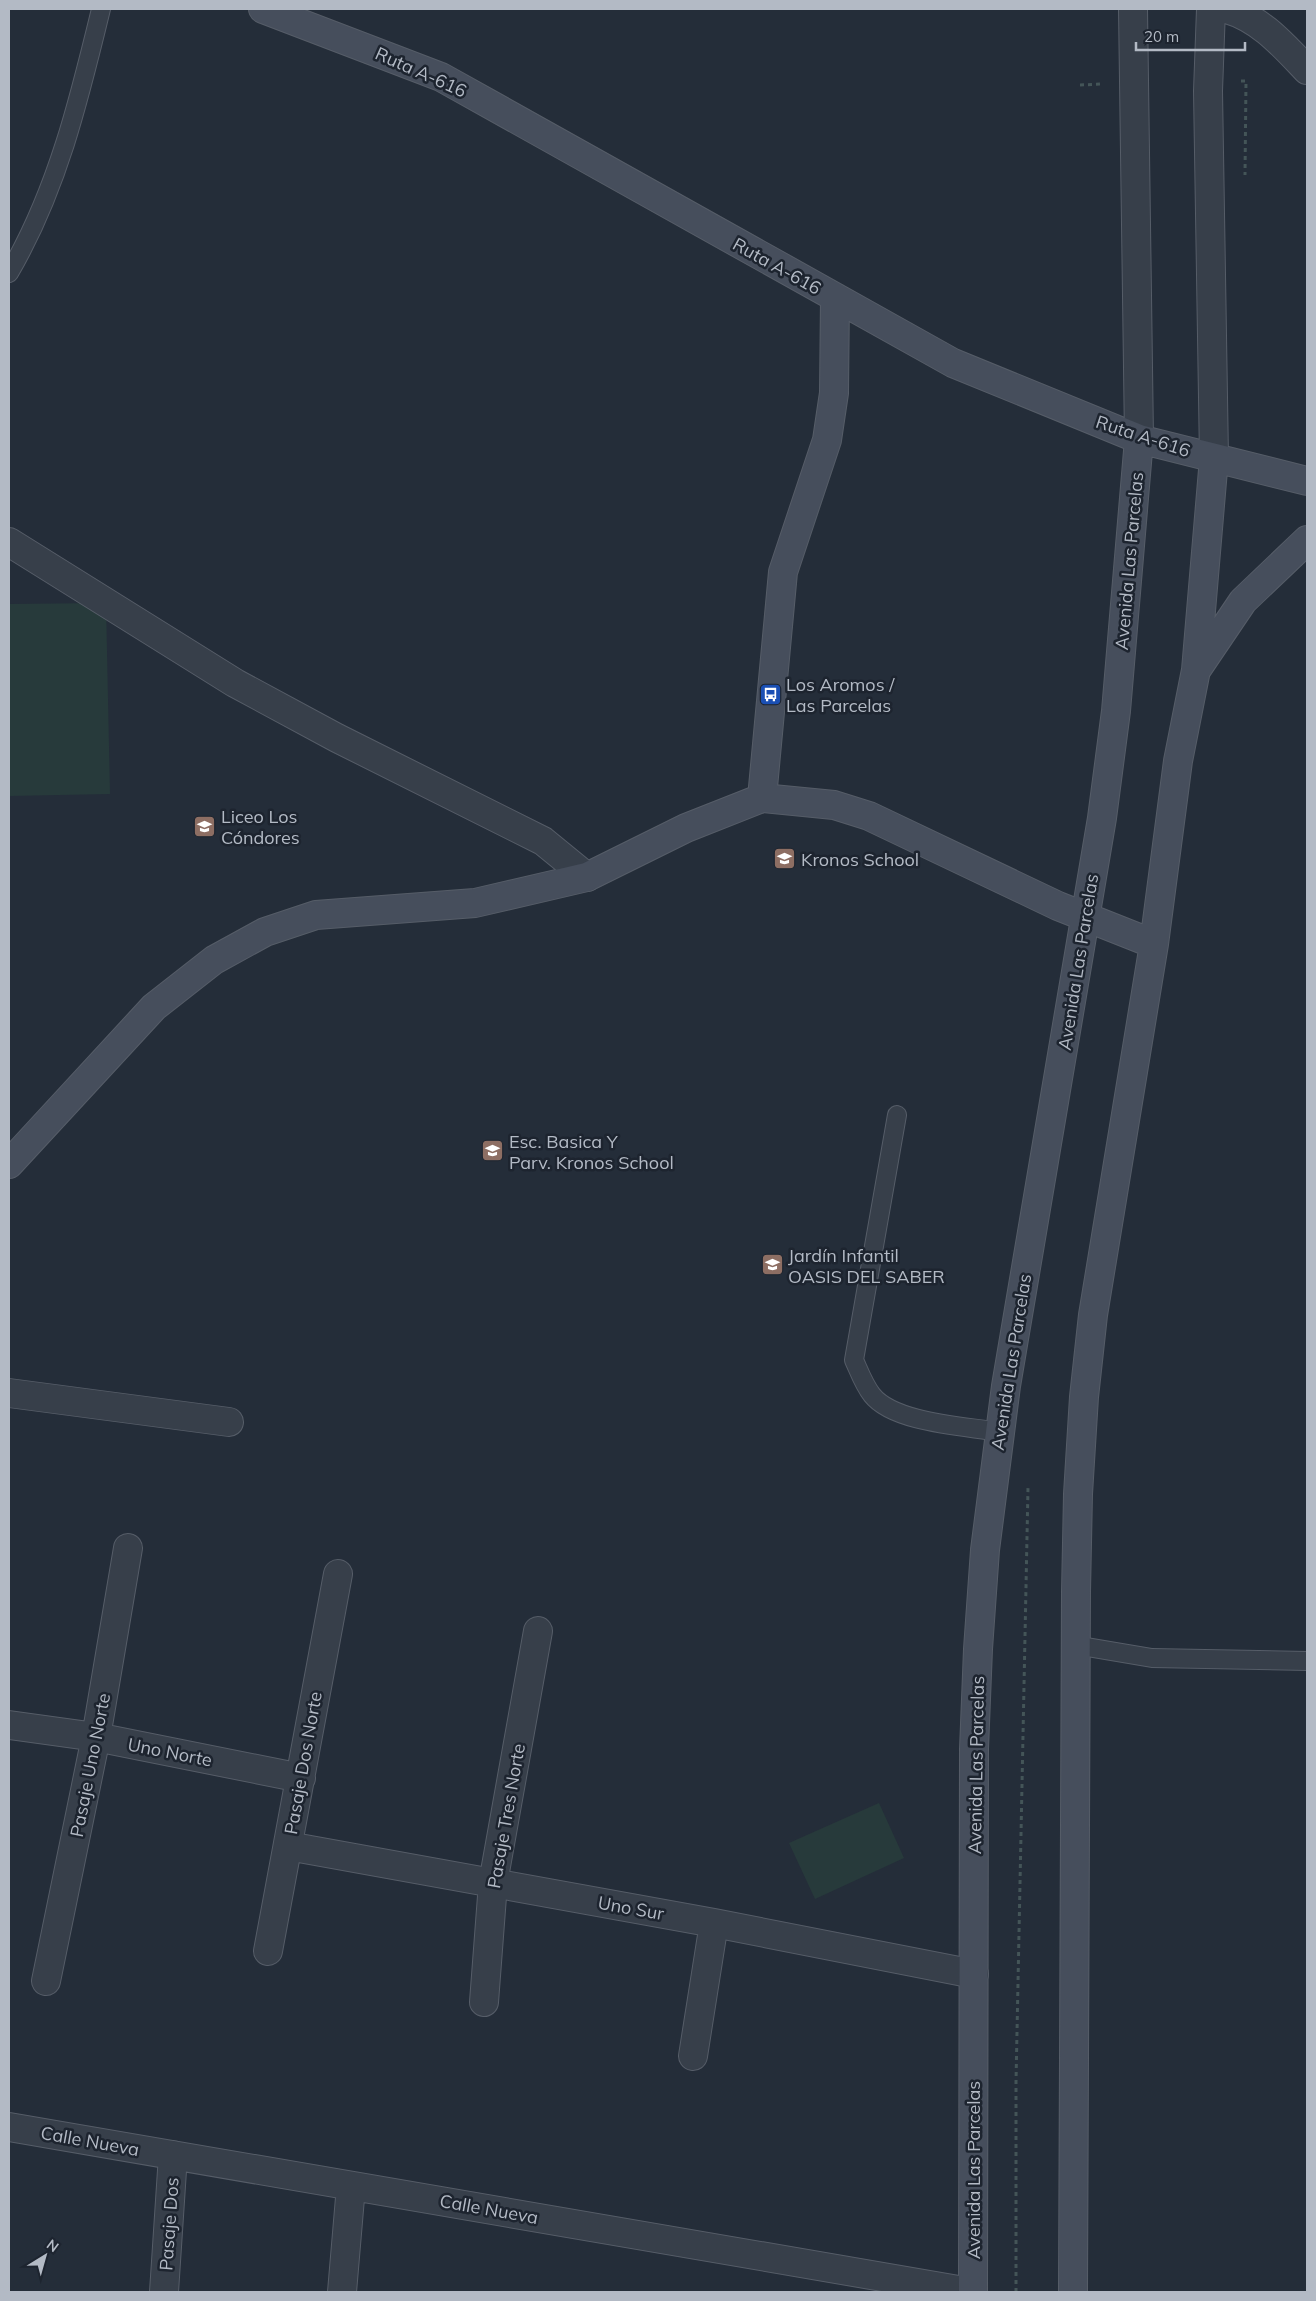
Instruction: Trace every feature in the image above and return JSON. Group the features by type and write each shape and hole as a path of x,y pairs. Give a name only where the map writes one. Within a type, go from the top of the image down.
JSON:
{"main road":[{"name":"Ruta A-616","path":"263,9 441,77 953,363 1140,438 1307,481"},
{"path":"762,798 782,572 826,440 834,393 835,298"},
{"name":"Avenida Las Parcelas","path":"971,2292 974,1749 978,1649 985,1550 999,1432 1086,918 1116,711 1140,438"},
{"path":"1073,2292 1078,1494 1088,1361 1105,1234 1154,944 1178,761 1196,670 1214,458"},
{"path":"1196,670 1243,602 1307,540"},
{"path":"9,1164 154,1007 214,960 265,932 316,915 475,903 586,878 686,828 762,798 834,805 869,816 1086,918 1154,944"}],"street":[{"path":"1134,9 1140,438"},
{"path":"1211,9 1208,91 1214,458"},
{"path":"1227,9 1238,12 1270,31 1307,70"},
{"path":"9,542 235,682 337,738 543,841 586,878"},
{"path":"9,1393 229,1422"},
{"name":"Pasaje Uno Norte","path":"46,1981 96,1737 128,1548"},
{"name":"Pasaje Dos Norte","path":"268,1951 338,1574"},
{"name":"Pasaje Tres Norte","path":"484,2002 493,1883 538,1631"},
{"name":"Uno Norte","path":"9,1725 96,1737 301,1778"},
{"name":"Uno Sur","path":"288,1846 714,1923 974,1974"},
{"path":"693,2056 714,1923"},
{"name":"Calle Nueva","path":"9,2127 971,2292"},
{"name":"Pasaje Dos","path":"164,2292 174,2155"},
{"path":"342,2292 351,2186"}],"lane":[{"path":"9,273 38,216 58,165 76,112 101,9"},
{"path":"897,1115 854,1360 871,1394 887,1408 919,1418 999,1432"},
{"path":"1076,1645 1152,1658 1307,1661"}],"shaded area":[{"path":"106,603 110,794 9,796 9,604"},
{"path":"879,1803 904,1858 815,1899 789,1843"}],"place":[{"name":"Los Aromos / Las Parcelas","path":"770,694"},
{"name":"Liceo Los Cóndores","path":"205,826"},
{"name":"Kronos School","path":"785,859"},
{"name":"Esc. Basica Y Parv. Kronos School","path":"493,1151"},
{"name":"Jardín Infantil OASIS DEL SABER","path":"772,1265"}]}
